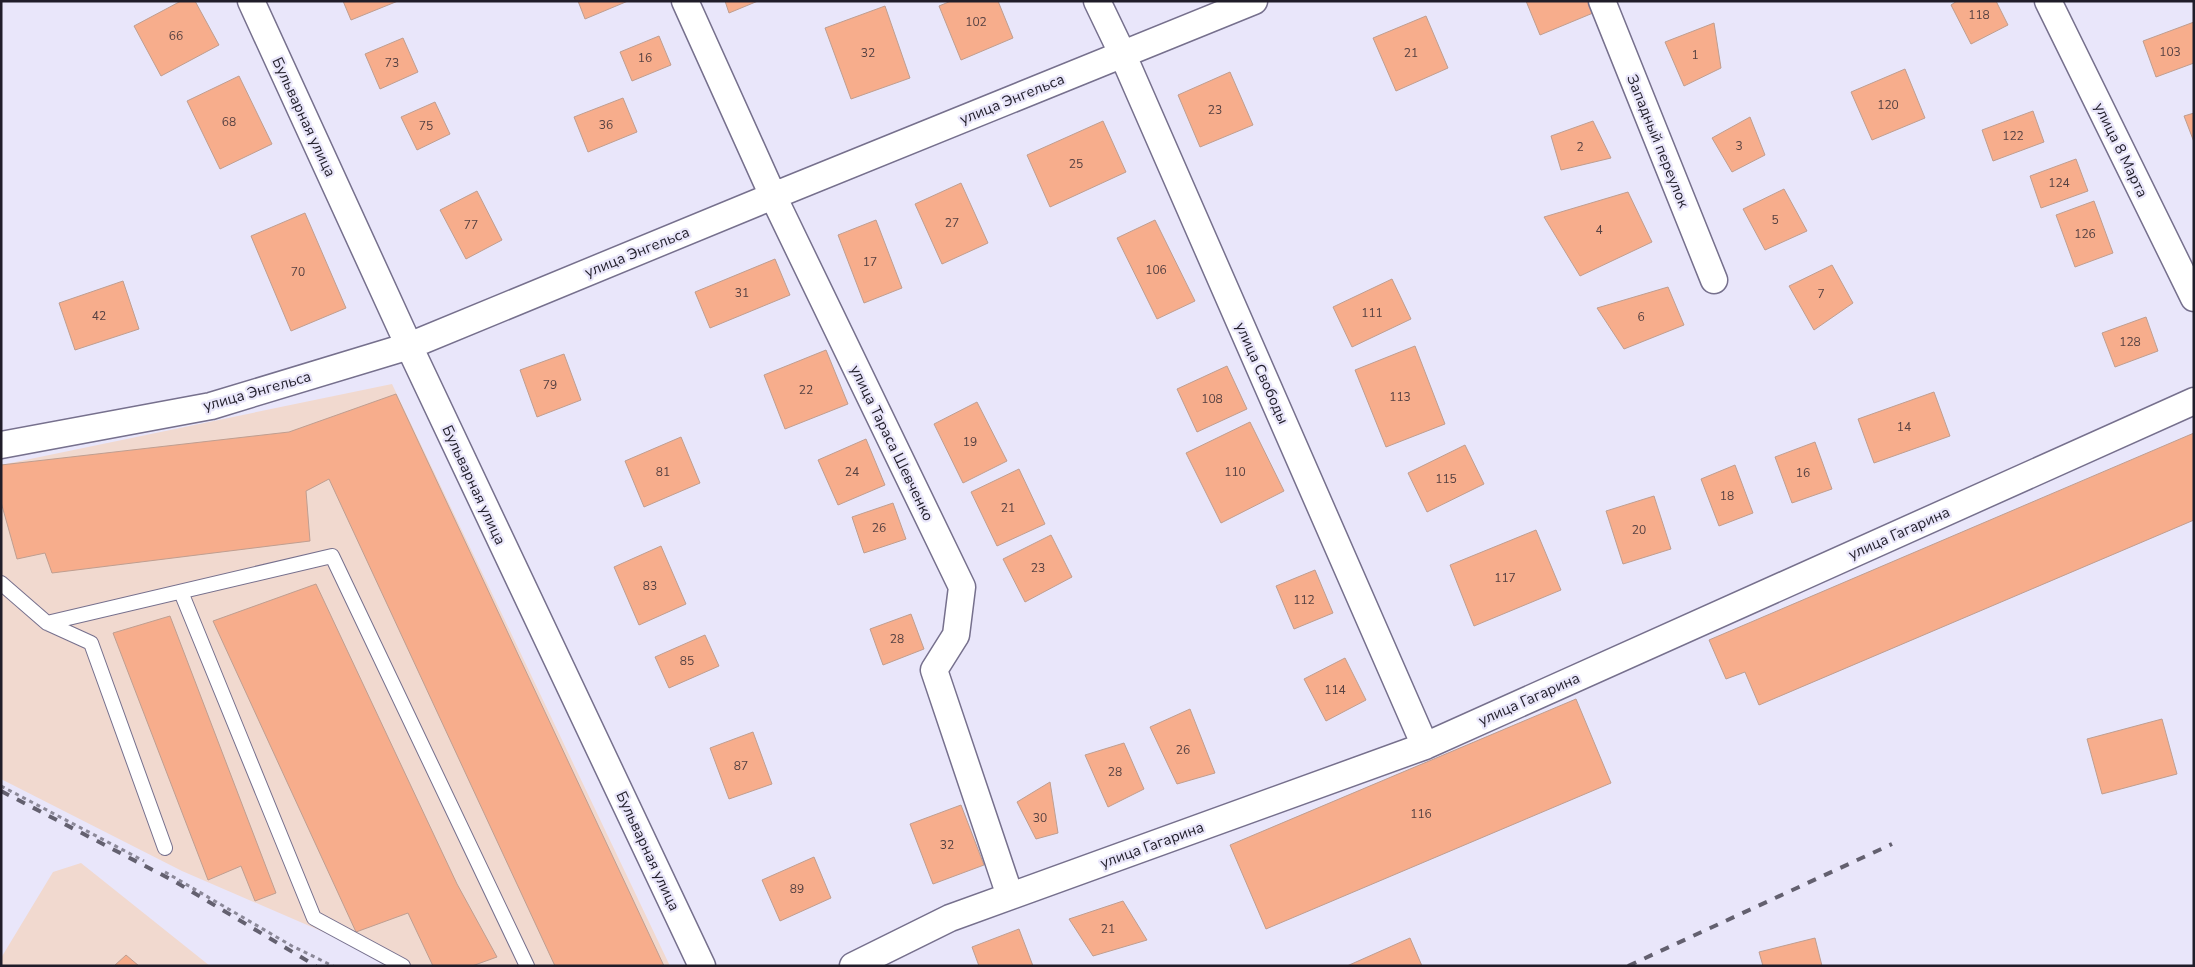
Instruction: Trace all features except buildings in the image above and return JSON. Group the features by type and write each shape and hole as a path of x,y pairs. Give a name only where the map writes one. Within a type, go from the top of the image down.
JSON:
{"street":[{"name":"Бульварная улица","path":"251,1 409,346 702,966"},
{"name":"улица Тараса Шевченко","path":"685,1 774,196 962,587 956,635 934,670 1010,896"},
{"name":"улица Свободы","path":"1097,1 1122,54 1425,746"},
{"name":"улица Энгельса","path":"1,445 211,406 409,346 1254,1"},
{"name":"Западный переулок","path":"1602,1 1714,280"},
{"name":"улица 8 Марта","path":"2048,1 2194,298"},
{"name":"улица Гагарина","path":"853,966 950,918 1425,746 2194,401"}],"lane":[{"path":"47,623 332,556 528,966"},
{"path":"1,583 47,623 92,643 165,848"},
{"path":"181,592 314,918 403,966"}],"path":[{"path":"1,786 149,864"},
{"path":"157,868 292,946 333,966"}],"shaded area":[{"path":"392,384 670,966 402,966 182,871 1,779 1,465"},
{"path":"81,863 210,966 1,966 1,958 53,872"}],"railway":[{"path":"1,791 174,881 316,966"},
{"path":"1628,966 1892,844"}]}
